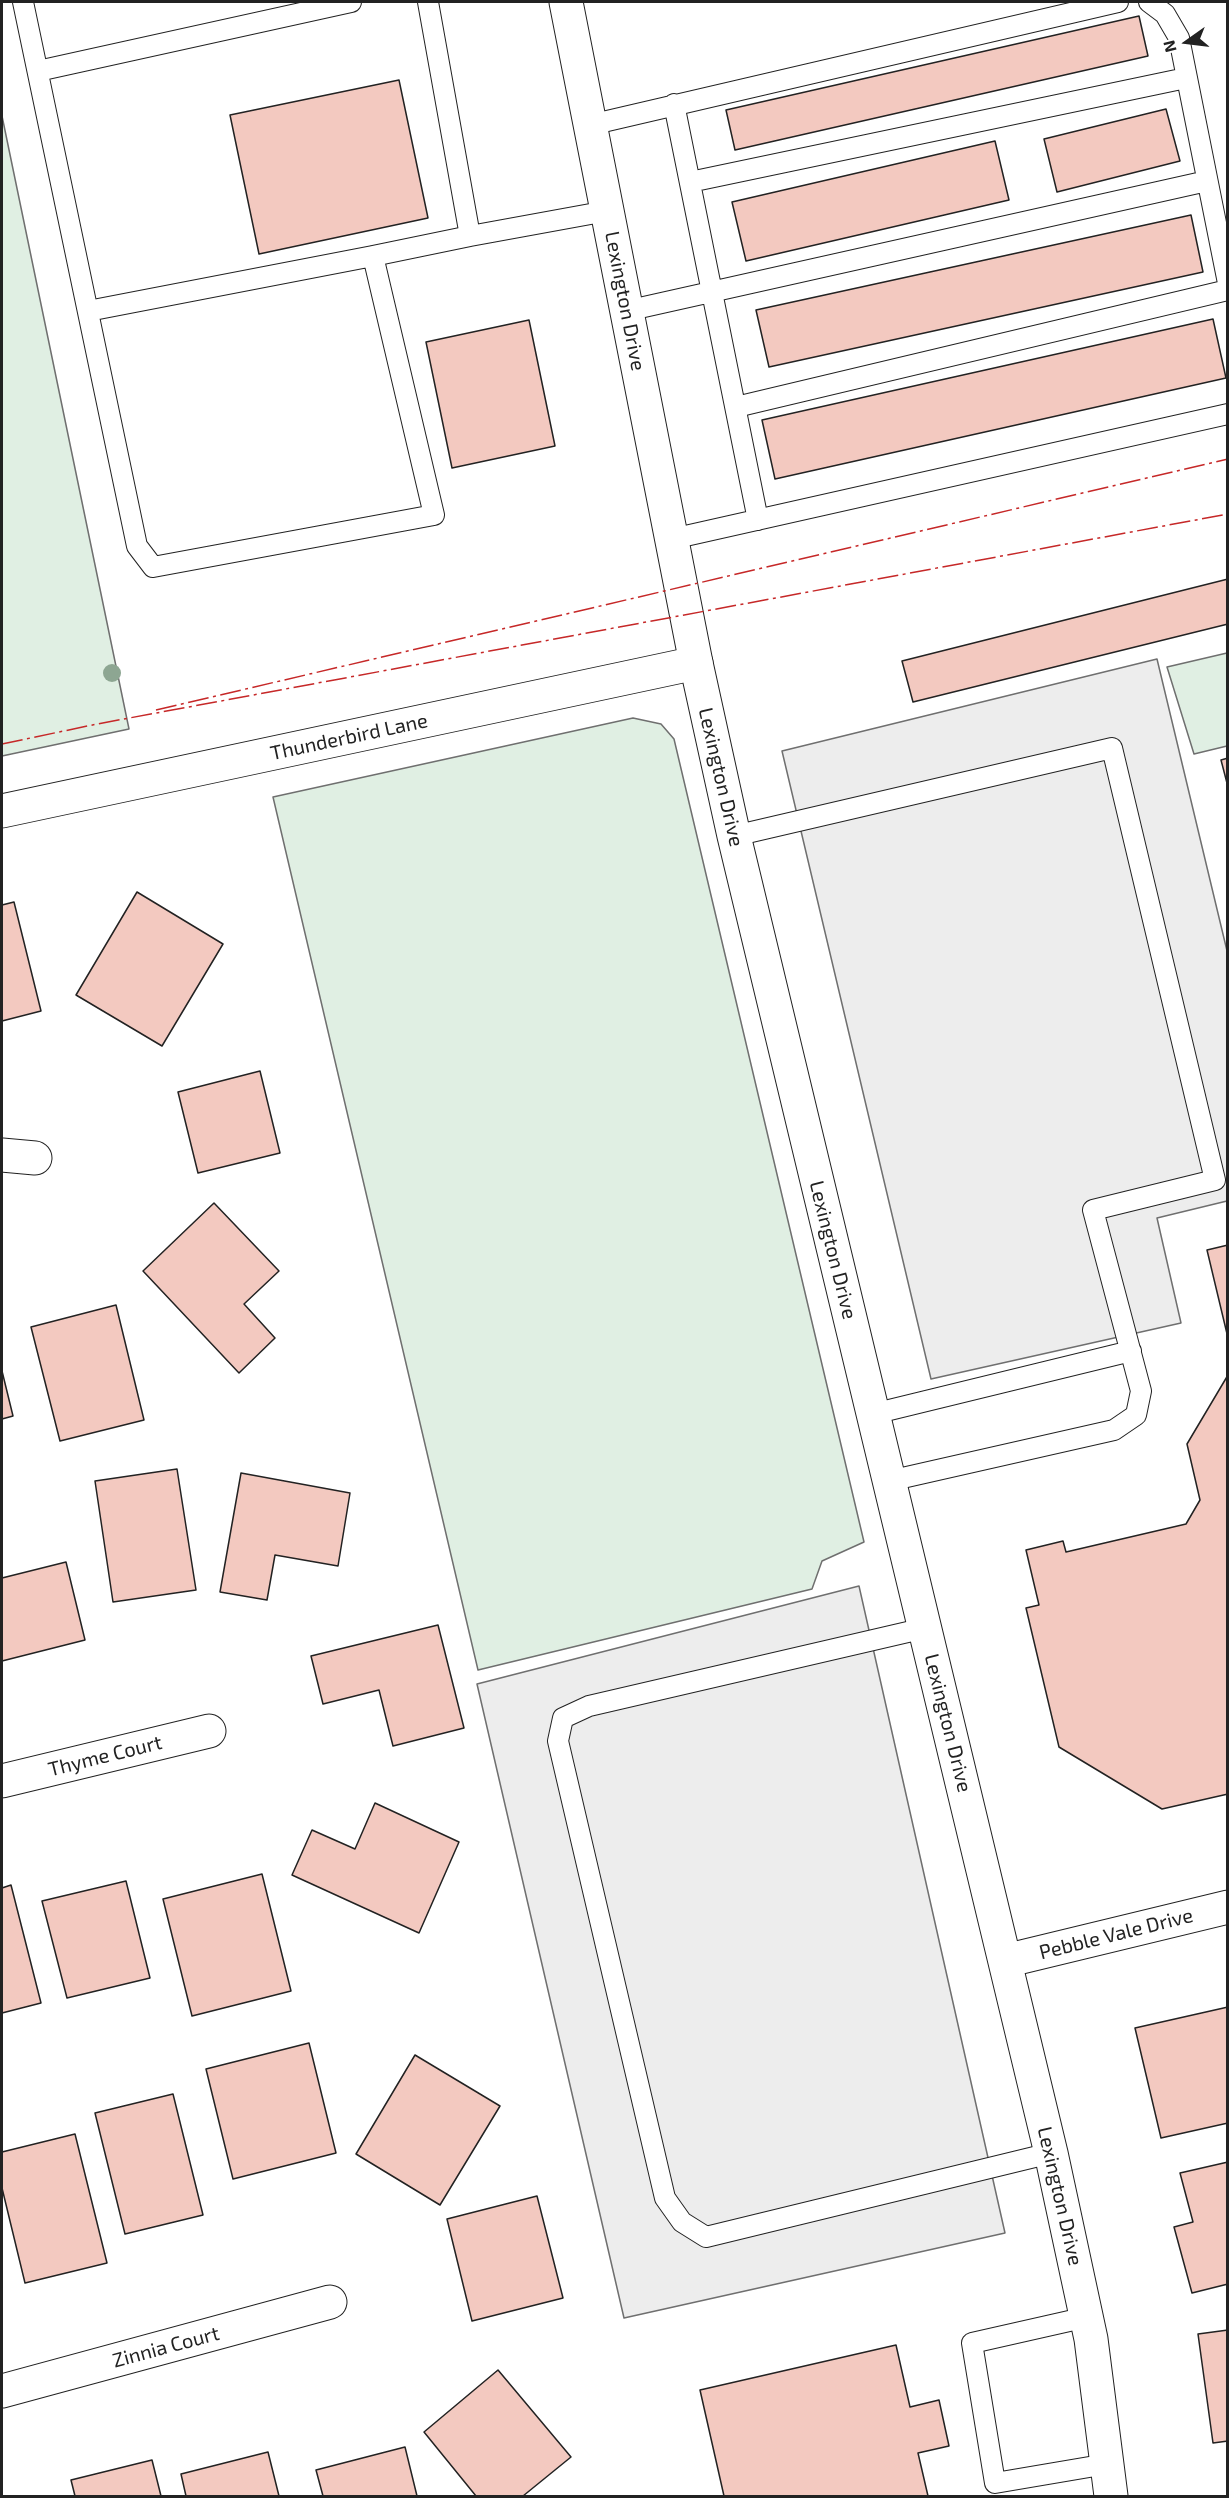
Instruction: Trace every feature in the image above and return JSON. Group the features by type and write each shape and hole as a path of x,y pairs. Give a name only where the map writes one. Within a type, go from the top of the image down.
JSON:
{"street":[{"name":"Lexington Drive","path":"566,2 696,663 734,836 1051,2152 1087,2317 1111,2496"},
{"name":"Thunderbird Lane","path":"2,811 696,663"},
{"path":"2,1155 35,1158"},
{"name":"Thyme Court","path":"2,1781 209,1731"},
{"name":"Pebble Vale Drive","path":"1005,1961 1227,1907"},
{"name":"Zinnia Court","path":"2,2391 330,2302"}],"lane":[{"path":"23,2 137,546 153,567 434,515 373,256"},
{"path":"38,71 351,2"},
{"path":"428,2 470,236"},
{"path":"590,125 1118,2"},
{"path":"1149,2 1165,14 1179,38 1227,283"},
{"path":"690,182 1186,78"},
{"path":"674,104 758,520"},
{"path":"626,311 1207,181"},
{"path":"88,311 470,236 607,212"},
{"path":"736,407 1227,290"},
{"path":"672,538 1227,414"},
{"path":"734,836 1112,748 1215,1180 1093,1210 1142,1391 1136,1415 1114,1430 889,1481"},
{"path":"873,1414 1131,1351"},
{"path":"925,1628 589,1706 563,1719 558,1741 665,2198 682,2223 706,2237 1051,2152"},
{"path":"1087,2317 972,2343 995,2483 1107,2464"}],"green space":[{"path":"2,116 129,729 2,756"},
{"path":"1227,653 1227,746 1194,754 1167,667"},
{"path":"633,718 661,724 674,739 864,1542 822,1561 812,1589 478,1670 273,797"}],"shaded area":[{"path":"1157,659 1228,955 1227,1201 1157,1218 1181,1323 931,1379 782,751"},
{"path":"859,1586 1005,2233 624,2318 477,1684"}],"building":[{"path":"1139,16 1148,56 735,150 726,110"},
{"path":"399,80 428,218 259,254 230,115"},
{"path":"1166,109 1180,161 1057,192 1044,139"},
{"path":"995,141 1009,200 746,261 732,202"},
{"path":"1191,215 1203,272 769,367 756,310"},
{"path":"1213,319 1226,378 775,479 762,420"},
{"path":"529,320 555,446 452,468 426,342"},
{"path":"1228,579 1228,624 913,702 902,661"},
{"path":"1228,758 1228,787 1221,760"},
{"path":"137,892 223,944 162,1046 76,995"},
{"path":"14,902 41,1011 2,1021 2,905"},
{"path":"260,1071 280,1153 198,1173 178,1092"},
{"path":"214,1203 279,1271 244,1304 275,1338 239,1373 143,1271"},
{"path":"1228,1245 1228,1338 1207,1250"},
{"path":"116,1305 144,1420 60,1441 31,1327"},
{"path":"2,1371 13,1416 2,1419"},
{"path":"1228,1375 1228,1794 1162,1809 1059,1747 1026,1608 1039,1605 1026,1550 1063,1541 1066,1552 1186,1524 1200,1500 1187,1444"},
{"path":"177,1469 196,1590 113,1602 95,1481"},
{"path":"241,1473 350,1493 338,1566 275,1555 267,1600 220,1592"},
{"path":"66,1562 85,1640 2,1661 2,1578"},
{"path":"438,1625 464,1728 393,1746 379,1690 323,1704 311,1656"},
{"path":"375,1803 459,1842 419,1933 292,1875 312,1830 355,1849"},
{"path":"262,1874 291,1991 192,2016 163,1899"},
{"path":"126,1881 150,1978 67,1998 42,1901"},
{"path":"11,1885 41,2003 2,2013 2,1888"},
{"path":"1228,2007 1228,2123 1161,2138 1135,2028"},
{"path":"309,2043 336,2153 233,2179 206,2069"},
{"path":"415,2055 500,2106 440,2205 356,2154"},
{"path":"173,2094 203,2215 125,2234 95,2113"},
{"path":"75,2134 107,2263 25,2283 2,2188 2,2152"},
{"path":"1228,2162 1228,2284 1192,2293 1174,2227 1193,2222 1180,2173"},
{"path":"537,2196 563,2298 472,2321 447,2219"},
{"path":"1228,2330 1228,2441 1213,2443 1198,2334"},
{"path":"896,2345 910,2407 939,2400 949,2446 918,2453 928,2496 724,2496 700,2390"},
{"path":"498,2370 571,2457 523,2496 476,2496 424,2432"},
{"path":"405,2447 417,2496 323,2496 316,2470"},
{"path":"268,2452 279,2496 186,2496 181,2474"},
{"path":"152,2460 161,2496 75,2496 71,2480"}],"power":[{"path":"156,710 1228,459"},
{"path":"2,744 97,724 1228,514"}]}
